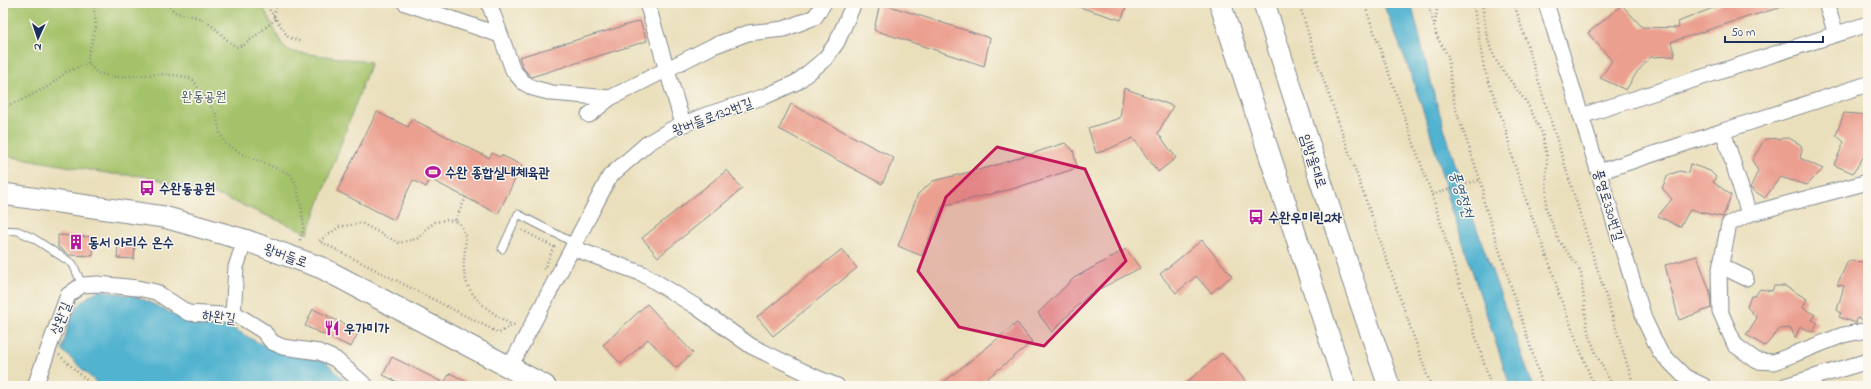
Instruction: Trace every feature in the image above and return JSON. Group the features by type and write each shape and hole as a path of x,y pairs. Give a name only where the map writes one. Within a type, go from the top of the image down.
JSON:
{"main road":[{"path":"1220,3 1345,386"},
{"name":"임방울대로","path":"1264,3 1345,257 1390,386"},
{"name":"왕버들로","path":"3,194 164,217 245,240 322,268 510,367 537,384"}],"street":[{"path":"404,3 500,35"},
{"path":"489,3 513,70 523,82 534,88 552,93 610,98"},
{"path":"647,3 684,124"},
{"path":"589,115 610,98 713,46 748,33 784,29 816,17 824,3"},
{"name":"왕버들로132번길","path":"510,367 610,176 648,143 684,124 706,115 766,96 797,82 825,59 837,42 854,3"},
{"name":"풍영로330번길","path":"1546,3 1646,321 1660,352 1685,377 1704,386"},
{"path":"1826,3 1836,34"},
{"path":"1581,116 1868,24"},
{"path":"1599,172 1868,84"},
{"path":"1723,131 1749,214"},
{"path":"1868,182 1749,214 1729,224 1719,274 1720,311 1735,345 1757,361 1774,362 1843,335 1868,330"},
{"path":"233,316 236,267 245,240"},
{"path":"573,248 644,274 695,306 751,346 837,386"},
{"path":"1721,266 1746,278"},
{"name":"하완길","path":"82,285 98,284 137,288 156,292 188,313 239,316 263,331 272,342 283,347 319,352 335,358 366,386"},
{"name":"상완길","path":"35,386 68,295 82,285"},
{"path":"1785,386 1868,361"}],"lane":[{"path":"502,249 518,214 570,241 573,248"},
{"path":"3,230 18,231 33,238 73,264 82,285"}],"path":[{"path":"92,3 96,27 88,55 88,63 97,73 116,77 159,74 181,76 192,80 216,114 220,133 225,143 242,154 290,174 296,184 300,198 304,226"},
{"path":"167,3 174,13 196,17 215,26 227,40 236,47 244,45 275,18 277,3"},
{"path":"265,3 288,37 302,42"},
{"path":"1299,3 1315,55 1431,386"},
{"path":"1364,3 1432,195 1491,386"},
{"path":"1428,3 1440,43 1448,56 1456,110 1484,191 1483,199 1543,386"},
{"path":"1434,25 1438,3"},
{"path":"1473,3 1484,68 1506,130 1512,157 1559,294 1594,386"},
{"path":"1482,3 1486,32 1491,50 1502,70 1527,103 1542,133 1547,156 1546,208 1559,241 1577,265 1581,274 1587,327 1596,354 1613,386"},
{"path":"1514,3 1634,386"},
{"path":"3,106 22,100 49,86 66,72 88,63"},
{"path":"1432,195 1443,190 1480,180"},
{"path":"455,221 466,197"},
{"path":"512,325 487,310 473,296 464,272 466,237 461,225 455,221 446,220 435,222 426,229 419,238 399,243 361,223 339,227 319,241 499,332 518,322"},
{"path":"522,230 554,248 541,275"},
{"path":"48,347 93,386"}],"highlighted area":[{"path":"997,147 1085,169 1126,261 1044,346 959,327 918,271 946,197"}],"green space":[{"name":"완동공원","path":"3,3 261,3 284,48 294,52 371,62 308,233 223,197 144,176 112,174 3,155"}],"water":[{"name":"풍영정천","path":"1383,3 1411,3 1435,98 1464,193 1533,386 1510,386 1449,200 1429,128 1408,66"},
{"path":"100,290 138,297 177,316 228,326 261,344 282,352 326,362 350,386 100,386 62,350 70,322 77,307 90,295"}],"building":[{"path":"880,3 990,38 984,66 874,30"},
{"path":"1076,3 1128,3 1121,20 1076,6"},
{"path":"1725,3 1786,3 1787,6 1671,42 1675,56 1651,57 1637,72 1626,90 1600,78 1612,61 1588,33 1622,5 1642,27 1679,28 1678,22"},
{"path":"640,21 647,41 531,77 523,68 519,57"},
{"path":"1124,88 1173,106 1158,133 1176,158 1158,172 1133,138 1096,153 1088,128 1120,118"},
{"path":"791,104 894,158 882,184 779,129"},
{"name":"수완 종합실내체육관","path":"377,112 408,127 412,119 489,158 492,153 499,157 501,155 522,165 498,214 430,179 426,187 413,180 394,220 337,191"},
{"path":"1844,113 1868,115 1868,150 1853,173 1834,165 1844,142 1836,135"},
{"path":"1789,138 1801,145 1802,150 1800,158 1823,169 1807,185 1780,177 1765,198 1750,188 1758,171 1752,160 1765,139"},
{"path":"1065,143 1073,150 1077,168 1012,189 942,206 922,256 898,246 918,194 933,181 990,167"},
{"path":"1690,164 1710,171 1716,177 1713,182 1731,195 1723,217 1690,210 1680,227 1658,216 1672,199 1662,188 1668,175 1680,171 1688,173"},
{"path":"727,170 742,189 658,257 642,238"},
{"name":"동서 아리수 온수","path":"58,235 94,237 93,256 69,255 58,247"},
{"path":"1202,240 1232,276 1211,293 1196,276 1176,293 1160,274"},
{"path":"118,244 135,245 134,259 117,258"},
{"path":"842,249 857,268 773,336 757,317"},
{"path":"1126,249 1140,268 1088,295 1052,332 1038,313 1074,278"},
{"path":"1697,256 1710,292 1711,308 1679,320 1665,265"},
{"path":"1848,261 1868,262 1868,309 1863,320 1857,318 1856,323 1839,317 1841,313 1837,310 1844,286 1837,285"},
{"path":"1774,286 1785,286 1807,299 1803,308 1815,315 1812,320 1818,323 1813,332 1800,327 1795,338 1791,328 1780,329 1765,346 1746,335 1757,318 1747,307 1751,296 1755,296 1760,289 1772,291"},
{"path":"647,304 693,353 676,368 648,339 621,364 603,345"},
{"name":"우가미가","path":"313,309 359,331 351,347 305,326"},
{"path":"1017,323 1032,342 978,386 939,386"},
{"path":"1222,353 1250,386 1182,386"},
{"path":"392,357 444,383 450,373 474,386 406,386 383,375"}],"place":[{"name":"수완 종합실내체육관","path":"433,172"},
{"name":"수완동공원","path":"147,188"},
{"name":"수완우미린2차","path":"1256,217"},
{"name":"동서 아리수 온수","path":"76,242"},
{"name":"우가미가","path":"332,328"}]}
